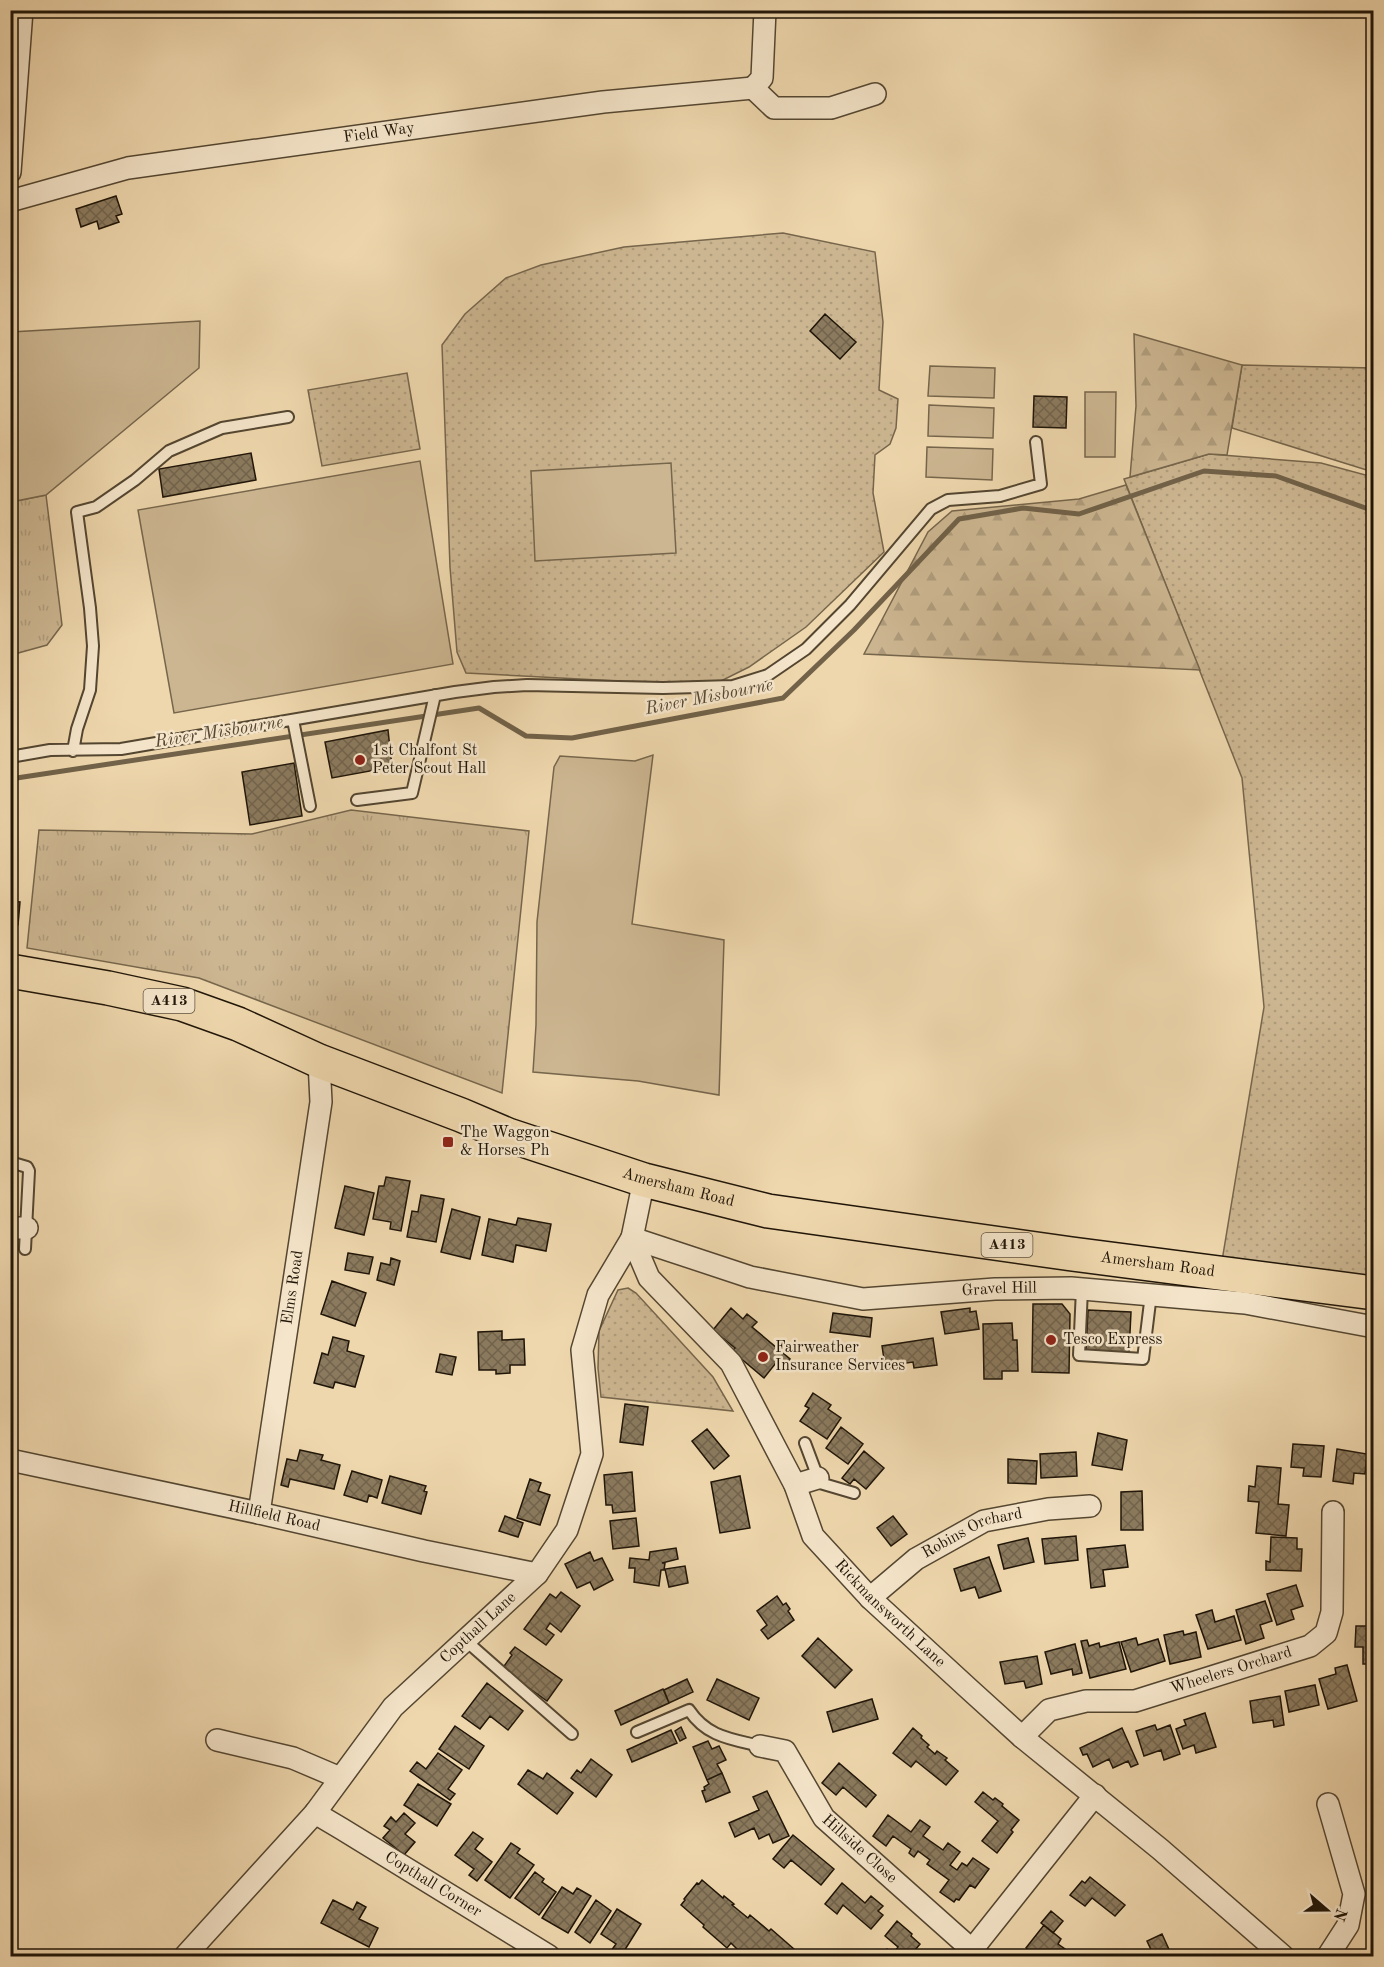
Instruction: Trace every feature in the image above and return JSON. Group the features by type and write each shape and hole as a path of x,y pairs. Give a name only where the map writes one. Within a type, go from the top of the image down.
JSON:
{"highway":[{"name":"Amersham Road","path":"10,971 182,1004 238,1024 319,1061 461,1115 508,1136 644,1180 768,1211 1074,1274 1374,1293"}],"street":[{"path":"10,172 21,10"},
{"path":"765,10 762,78 753,88 774,108 831,108 875,94"},
{"name":"Field Way","path":"10,201 128,168 603,102 753,88"},
{"name":"Elms Road","path":"259,1513 321,1102 319,1061"},
{"path":"632,1238 644,1180"},
{"name":"Gravel Hill","path":"632,1238 750,1276 863,1299 995,1289 1074,1274 1151,1294 1245,1303 1374,1327"},
{"name":"Rickmansworth Lane","path":"632,1238 649,1278 731,1363 795,1485 813,1536 870,1598 1022,1737 1160,1849 1283,1956"},
{"name":"Copthall Lane","path":"185,1956 315,1814 393,1707 537,1574 567,1530 592,1454 582,1350 598,1295 632,1238"},
{"name":"Hillfield Road","path":"10,1460 537,1574"},
{"path":"795,1485 818,1478"},
{"name":"Robins Orchard","path":"870,1598 916,1559 984,1521 1048,1509 1090,1506"},
{"name":"Wheelers Orchard","path":"1022,1737 1049,1710 1086,1701 1135,1701 1310,1646 1326,1633 1332,1612 1333,1512"},
{"path":"217,1740 293,1758 340,1778"},
{"name":"Hillside Close","path":"760,1746 785,1751 824,1818 972,1955 1095,1796"},
{"path":"1328,1804 1354,1894 1348,1925 1328,1956"},
{"name":"Copthall Corner","path":"315,1814 549,1956"}],"lane":[{"path":"73,751 77,729 90,690 93,646 77,512 96,507 135,480 169,451 222,428 288,417"},
{"path":"10,757 50,750 121,750 435,695 494,687 528,685 641,688 733,686 768,675 806,649 850,605 931,509 948,500 1000,496 1041,484 1036,442"},
{"path":"357,800 412,794 435,695"},
{"path":"294,720 310,806"},
{"path":"10,1162 27,1167 29,1171 21,1235"},
{"path":"1074,1274 1079,1356 1143,1359 1151,1294"},
{"path":"805,1443 820,1483 854,1493"},
{"path":"465,1640 572,1734"},
{"path":"637,1732 689,1710 697,1722 717,1736 760,1746"}],"green space":[{"path":"783,233 875,252 883,322 879,390 898,399 896,428 890,444 875,455 873,493 884,552 806,627 749,667 717,683 618,681 466,673 457,652 450,567 442,345 465,314 506,278 541,265 624,247"},
{"path":"200,321 199,368 46,495 11,502 11,332"},
{"path":"1134,334 1242,365 1227,455 1209,454 1130,477 1136,406"},
{"path":"1242,365 1373,368 1373,472 1232,428"},
{"path":"930,366 995,368 994,398 928,396"},
{"path":"407,373 420,449 322,466 308,390"},
{"path":"1085,392 1116,392 1115,457 1085,457"},
{"path":"929,405 994,408 993,438 928,436"},
{"path":"927,447 993,449 992,480 926,477"},
{"path":"1209,454 1321,463 1373,477 1373,1293 1220,1273 1264,1007 1242,778 1124,479"},
{"path":"420,461 453,664 174,713 138,510"},
{"path":"671,463 676,553 535,561 531,471"},
{"path":"1126,485 1200,670 864,654 928,532 952,511 1079,499"},
{"path":"46,495 62,625 47,645 11,655 11,502"},
{"path":"653,755 632,924 724,940 719,1095 638,1081 533,1072 537,922 554,767 560,756 635,761"},
{"path":"351,810 529,831 502,1093 199,978 27,948 39,830 252,834"},
{"path":"628,1288 636,1293 713,1377 733,1411 601,1397 598,1368 599,1331 618,1290"}],"building":[{"path":"116,196 122,214 116,216 119,222 99,229 97,221 81,227 76,209"},
{"path":"825,314 856,342 840,359 810,331"},
{"path":"1034,396 1067,397 1066,428 1033,427"},
{"path":"251,453 256,480 163,497 159,469"},
{"name":"1st Chalfont St Peter Scout Hall","path":"388,730 392,767 332,778 325,742"},
{"path":"294,763 302,816 250,825 242,772"},
{"path":"10,901 20,902 18,925 10,924"},
{"path":"386,1177 410,1181 401,1231 390,1229 391,1222 373,1219 379,1186 384,1186"},
{"path":"345,1186 374,1193 364,1235 335,1228"},
{"path":"421,1195 444,1199 436,1242 407,1237 412,1211 418,1212"},
{"path":"452,1209 480,1217 470,1259 441,1252"},
{"path":"518,1218 551,1224 546,1251 516,1245 513,1262 482,1255 489,1219 516,1225"},
{"path":"348,1253 373,1257 369,1274 345,1270"},
{"path":"391,1258 400,1261 394,1285 377,1280 381,1263 390,1265"},
{"path":"332,1281 366,1293 355,1326 321,1314"},
{"name":"Tesco Express","path":"1033,1304 1062,1304 1070,1314 1069,1373 1032,1372"},
{"path":"731,1308 743,1319 747,1314 757,1322 752,1327 790,1359 786,1365 779,1359 764,1378 732,1351 735,1348 713,1330"},
{"path":"970,1308 970,1312 976,1311 979,1329 945,1334 941,1312"},
{"path":"1088,1310 1131,1312 1129,1353 1086,1351"},
{"path":"833,1313 872,1318 870,1337 830,1332"},
{"path":"1012,1323 1013,1340 1017,1340 1018,1371 1002,1371 1002,1379 984,1379 983,1324"},
{"path":"502,1331 502,1340 524,1339 525,1365 510,1365 510,1373 496,1374 496,1370 479,1370 478,1332"},
{"path":"333,1337 349,1341 347,1351 364,1356 355,1387 335,1382 333,1388 314,1383 322,1353 328,1355"},
{"path":"933,1338 937,1365 914,1368 913,1362 885,1366 882,1346"},
{"path":"440,1354 456,1357 452,1375 436,1372"},
{"path":"813,1393 831,1405 828,1409 841,1418 827,1439 800,1421 809,1408 805,1406"},
{"path":"625,1404 648,1407 643,1445 620,1442"},
{"path":"841,1427 863,1444 848,1464 826,1448"},
{"path":"707,1429 729,1456 714,1469 692,1441"},
{"path":"1098,1433 1127,1440 1122,1470 1092,1465"},
{"path":"1372,1434 1374,1435 1374,1465 1369,1464"},
{"path":"1293,1444 1324,1446 1321,1477 1303,1476 1304,1468 1291,1467"},
{"path":"1337,1449 1367,1454 1365,1474 1354,1473 1353,1484 1333,1481"},
{"path":"300,1450 323,1455 321,1460 340,1465 334,1489 290,1479 288,1487 281,1485 287,1459 297,1461"},
{"path":"864,1451 884,1468 866,1489 854,1479 850,1484 842,1478"},
{"path":"1076,1452 1077,1476 1041,1478 1040,1454"},
{"path":"1008,1459 1037,1461 1036,1484 1008,1483"},
{"path":"1257,1466 1281,1468 1278,1504 1289,1505 1286,1536 1256,1533 1259,1502 1248,1501 1249,1486 1255,1487"},
{"path":"352,1471 382,1480 377,1498 369,1495 367,1502 344,1495"},
{"path":"632,1472 635,1511 613,1513 612,1505 606,1505 604,1475"},
{"path":"390,1476 426,1486 424,1491 427,1492 421,1514 382,1503"},
{"path":"740,1476 750,1528 720,1533 711,1482"},
{"path":"530,1479 541,1483 538,1491 550,1495 540,1525 517,1518"},
{"path":"1142,1491 1143,1530 1121,1530 1121,1492"},
{"path":"505,1516 523,1523 518,1537 499,1531"},
{"path":"893,1516 907,1534 891,1546 877,1528"},
{"path":"636,1518 639,1546 613,1549 610,1521"},
{"path":"1076,1536 1078,1560 1045,1564 1042,1539"},
{"path":"1271,1537 1297,1538 1297,1549 1302,1549 1301,1571 1266,1570 1266,1561 1270,1562"},
{"path":"1028,1538 1034,1562 1004,1569 998,1545"},
{"path":"1125,1545 1128,1567 1103,1570 1105,1586 1091,1588 1087,1549"},
{"path":"676,1548 678,1559 662,1563 665,1563 664,1570 661,1570 659,1586 634,1582 635,1568 629,1568 630,1558 649,1560 650,1552"},
{"path":"590,1552 594,1561 602,1558 613,1580 594,1590 590,1582 577,1588 565,1564"},
{"path":"989,1557 1001,1591 979,1598 975,1587 961,1591 954,1569"},
{"path":"685,1566 688,1583 669,1587 665,1569"},
{"path":"1296,1585 1303,1606 1291,1610 1294,1619 1277,1625 1267,1594"},
{"path":"561,1592 580,1606 561,1632 550,1623 546,1629 554,1635 546,1645 524,1629 550,1594 556,1598"},
{"path":"777,1596 783,1605 786,1603 794,1620 768,1639 761,1630 767,1625 757,1611"},
{"path":"1265,1601 1272,1621 1260,1625 1264,1638 1246,1644 1236,1610"},
{"path":"1212,1610 1215,1622 1234,1616 1241,1640 1208,1649 1196,1615"},
{"path":"1356,1626 1374,1626 1374,1664 1363,1664 1363,1647 1355,1647"},
{"path":"1183,1631 1184,1635 1196,1632 1201,1657 1170,1664 1164,1635"},
{"path":"818,1638 852,1670 835,1688 802,1656"},
{"path":"1136,1638 1138,1645 1158,1639 1165,1661 1131,1672 1121,1642"},
{"path":"1087,1640 1089,1646 1099,1643 1100,1647 1119,1642 1126,1669 1090,1678 1081,1641"},
{"path":"1075,1644 1082,1673 1073,1675 1072,1669 1051,1674 1045,1652"},
{"path":"515,1647 562,1680 547,1701 502,1669"},
{"path":"1037,1656 1042,1684 1026,1688 1024,1681 1005,1684 1000,1662"},
{"path":"1347,1665 1357,1701 1328,1709 1319,1679 1336,1674 1335,1668"},
{"path":"687,1679 693,1692 669,1703 664,1690"},
{"path":"717,1679 759,1698 749,1720 707,1700"},
{"path":"487,1683 523,1711 508,1730 490,1716 480,1729 462,1716"},
{"path":"1315,1685 1319,1705 1289,1712 1285,1691"},
{"path":"663,1689 669,1703 621,1725 615,1711"},
{"path":"1280,1696 1284,1725 1274,1727 1273,1720 1253,1723 1250,1701"},
{"path":"872,1699 878,1719 833,1732 827,1712"},
{"path":"1205,1713 1216,1747 1196,1753 1194,1745 1183,1749 1176,1729 1186,1725 1184,1720"},
{"path":"1155,1725 1157,1730 1170,1725 1180,1754 1164,1760 1161,1750 1144,1756 1136,1731"},
{"path":"455,1726 484,1746 469,1769 439,1749"},
{"path":"681,1727 686,1738 680,1741 675,1731"},
{"path":"913,1728 929,1745 927,1747 935,1754 937,1751 947,1758 945,1760 958,1771 946,1785 916,1761 911,1767 893,1753"},
{"path":"1122,1728 1138,1764 1131,1767 1128,1761 1113,1768 1109,1759 1093,1767 1087,1754 1083,1755 1080,1748"},
{"path":"671,1730 677,1743 632,1762 627,1750"},
{"path":"708,1741 712,1749 719,1746 726,1760 717,1764 722,1773 707,1780 693,1747"},
{"path":"438,1753 462,1770 448,1789 455,1794 450,1800 410,1771 417,1762 426,1769"},
{"path":"591,1759 612,1775 596,1797 571,1778 577,1770 581,1773"},
{"path":"839,1763 876,1795 866,1807 843,1787 836,1795 822,1783"},
{"path":"528,1770 543,1779 547,1773 573,1793 557,1814 518,1784"},
{"path":"722,1773 730,1792 706,1802 702,1791 709,1784 707,1780"},
{"path":"418,1784 451,1804 437,1826 404,1805"},
{"path":"767,1791 789,1836 773,1843 769,1834 759,1839 754,1828 735,1837 729,1823 759,1810 753,1797"},
{"path":"983,1792 1003,1804 1002,1806 1019,1820 997,1853 982,1841 998,1821 975,1802"},
{"path":"404,1813 415,1823 405,1834 415,1842 404,1855 383,1838 390,1830 384,1826 391,1817 396,1822"},
{"path":"888,1815 911,1832 920,1820 930,1827 923,1836 943,1850 948,1843 960,1852 950,1865 957,1870 962,1863 967,1866 973,1858 989,1869 975,1888 970,1885 959,1900 956,1899 954,1902 940,1892 949,1880 927,1864 930,1860 918,1851 914,1857 909,1853 911,1849 893,1836 886,1846 873,1836"},
{"path":"473,1832 483,1839 475,1849 492,1862 477,1881 469,1875 474,1869 455,1855"},
{"path":"793,1835 834,1869 821,1885 791,1860 784,1868 773,1859"},
{"path":"511,1843 520,1849 517,1853 534,1865 510,1898 485,1880"},
{"path":"535,1872 544,1879 542,1882 556,1892 539,1915 515,1898"},
{"path":"1090,1877 1125,1905 1115,1916 1092,1898 1085,1906 1070,1895 1082,1881 1085,1883"},
{"path":"702,1880 734,1904 732,1905 748,1918 750,1915 769,1931 771,1929 802,1956 744,1956 731,1943 727,1948 681,1905 697,1883 699,1884"},
{"path":"842,1883 865,1903 871,1896 883,1906 878,1911 883,1915 871,1929 843,1905 837,1914 825,1904"},
{"path":"562,1887 573,1894 577,1888 591,1896 568,1933 542,1918"},
{"path":"333,1900 353,1910 357,1902 366,1907 359,1919 378,1928 369,1947 321,1923"},
{"path":"596,1900 611,1911 590,1943 575,1932"},
{"path":"617,1909 641,1924 621,1956 611,1951 616,1944 601,1934"},
{"path":"1051,1911 1063,1921 1053,1933 1041,1923"},
{"path":"897,1921 920,1944 910,1956 881,1956 887,1949 893,1954 898,1947 885,1936"},
{"path":"1044,1925 1061,1939 1058,1944 1065,1949 1062,1954 1065,1956 1027,1956 1031,1952 1026,1948"},
{"path":"1162,1934 1172,1956 1154,1956 1147,1941"}],"waterway":[{"name":"River Misbourne","path":"10,779 479,708 526,736 572,738 783,698 854,630 959,519 1023,508 1079,514 1204,471 1276,476 1374,511"}],"place":[{"name":"1st Chalfont St Peter Scout Hall","path":"360,760"},
{"name":"The Waggon & Horses Ph","path":"448,1142"},
{"name":"Tesco Express","path":"1051,1340"},
{"name":"Fairweather Insurance Services","path":"763,1357"}]}
